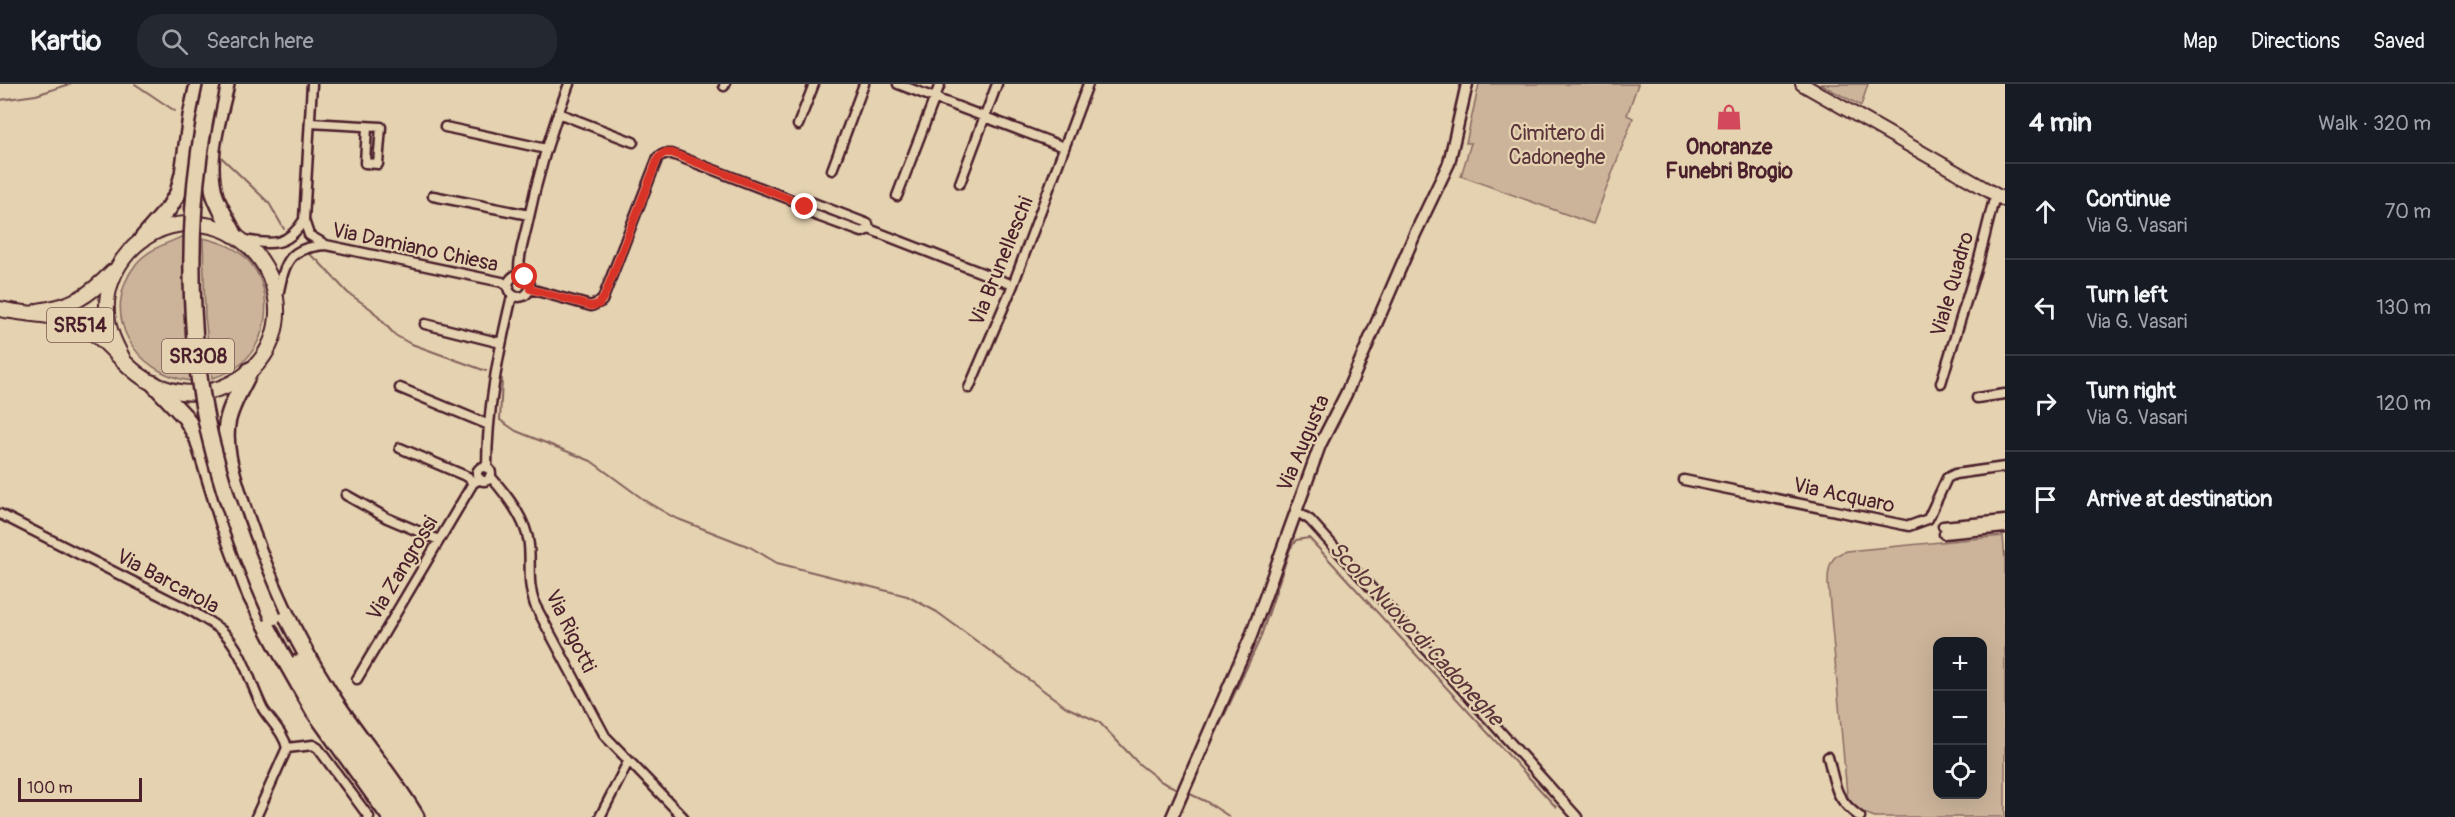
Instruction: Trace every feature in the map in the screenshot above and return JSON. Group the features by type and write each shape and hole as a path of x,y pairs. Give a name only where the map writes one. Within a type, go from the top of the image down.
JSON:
{"highway":[{"path":"141,239 178,193 198,84"},
{"name":"SR308","path":"212,84 198,156 192,235 194,316 200,380 210,437 234,522 273,617 320,699 402,817"},
{"path":"226,84 213,146 211,169 216,198 239,237"},
{"path":"250,370 231,407 227,425 227,452 238,494 264,567 294,633 330,695 417,817"},
{"path":"154,384 186,418 198,439 224,524 251,596 280,651 314,711 390,817"}],"main road":[{"path":"1802,84 2002,198"},
{"path":"197,223 216,226 239,237 266,267 273,281 277,299 277,320 264,357 250,370 224,386 194,393 173,391 137,374 123,359 111,337 106,312 109,287 119,264 141,239 178,224 197,223"},
{"name":"SR514","path":"26,313 69,305 88,295 119,264"},
{"name":"SR514","path":"0,309 78,324 100,336 123,359"}],"street":[{"path":"312,84 304,220 309,235 326,245"},
{"path":"798,125 814,84"},
{"path":"832,170 864,84"},
{"path":"898,84 1064,147"},
{"path":"897,196 940,84"},
{"path":"960,183 997,84"},
{"name":"Via Brunelleschi","path":"969,388 1013,285 1088,84"},
{"name":"Via Augusta","path":"1172,817 1251,636 1320,445 1346,394 1415,234 1449,163 1467,84"},
{"path":"519,276 519,260 529,215 546,149 567,85"},
{"path":"558,113 633,142"},
{"path":"310,123 367,127"},
{"path":"445,127 546,149"},
{"path":"530,289 591,306 602,301 658,158 664,153 672,153 805,205 811,202 816,203 860,219 868,224 869,229 1013,285"},
{"path":"433,196 529,215"},
{"name":"Viale Quadro","path":"1941,383 1979,259 1993,203 2002,198"},
{"path":"239,237 271,244 283,241 297,231 304,220"},
{"name":"Via Damiano Chiesa","path":"277,299 282,274 289,259 296,251 307,246 326,245 502,282 509,287"},
{"path":"514,296 509,287 510,280 519,276 527,279 530,289"},
{"path":"514,296 524,297 530,289"},
{"path":"400,448 477,481 487,480 489,425 501,343 511,300 514,296"},
{"path":"425,324 501,343"},
{"path":"400,388 489,425"},
{"path":"1977,399 2005,394"},
{"name":"Via Acquaro","path":"1684,480 1909,526 1928,519 1947,478 1955,474 2005,467"},
{"name":"Via Rigotti","path":"489,472 515,509 526,533 529,544 528,583 535,605 605,736 683,817"},
{"name":"Via Zangrossi","path":"357,679 477,481"},
{"path":"346,495 387,518 440,540"},
{"path":"1296,511 1311,520 1578,817"},
{"name":"Via Barcarola","path":"0,514 172,601 217,627 234,644 264,711 286,741 286,753"},
{"path":"2005,520 1943,530 2005,528"},
{"path":"256,817 286,753 313,745 318,748 369,817"},
{"path":"1828,757 1838,796 1846,807 1860,817"},
{"path":"600,817 628,762"}],"green space":[{"name":"Cimitero di Cadoneghe","path":"1479,84 1638,84 1627,115 1633,118 1593,224 1461,176 1471,143 1466,143"},
{"path":"1820,84 1868,84 1861,106"},
{"path":"184,236 185,319 191,381 171,376 153,367 139,354 128,338 122,321 121,302 125,283 136,264 158,247"},
{"path":"203,238 226,245 245,257 255,269 262,283 265,298 263,329 257,343 237,367 212,378 205,316"},
{"path":"2003,536 2005,560 2005,817 1875,817 1854,807 1851,803 1847,794 1828,583 1831,563 1841,553"}],"waterway":[{"name":"Scolo Nuovo di Cadoneghe","path":"0,100 36,95 70,84"},
{"name":"Scolo Nuovo di Cadoneghe","path":"135,84 175,111"},
{"name":"Scolo Nuovo di Cadoneghe","path":"221,157 269,203 284,229"},
{"name":"Scolo Nuovo di Cadoneghe","path":"309,254 348,293 371,309 395,335 409,343 486,371"},
{"name":"Scolo Nuovo di Cadoneghe","path":"502,379 500,420 516,431 591,461 647,502 673,517 750,547 777,563 907,596 937,612 1066,707 1099,722 1139,764 1162,782 1180,790"},
{"name":"Scolo Nuovo di Cadoneghe","path":"1188,793 1260,639 1290,549 1296,540 1309,538 1556,807"},
{"path":"1188,793 1230,817"}],"place":[{"name":"Onoranze Funebri Brogio","path":"1729,117"}],"route":[{"path":"525,277 530,284 530,289 591,306 599,304 604,297 658,158 664,153 672,153 805,205 805,207"}]}
